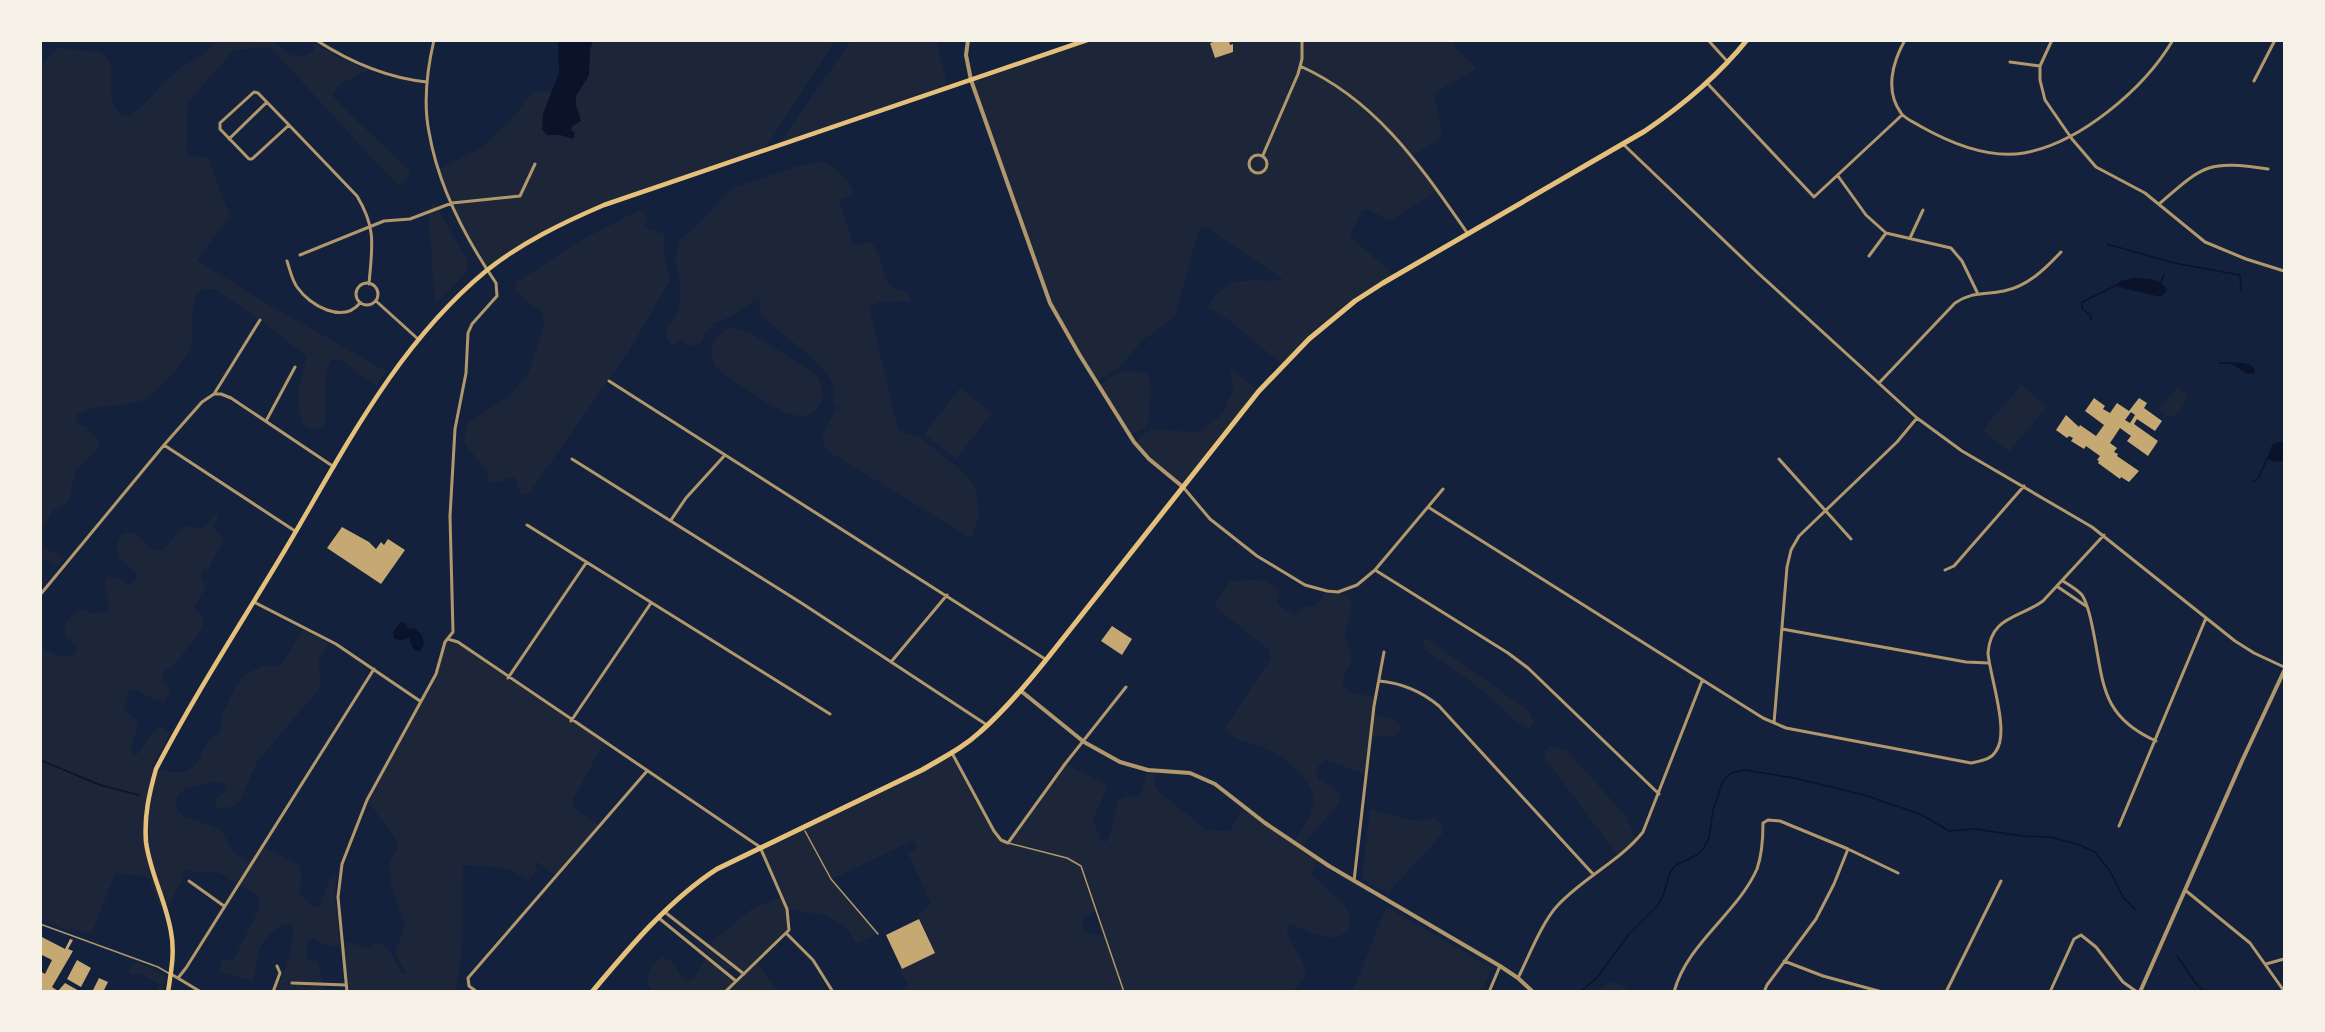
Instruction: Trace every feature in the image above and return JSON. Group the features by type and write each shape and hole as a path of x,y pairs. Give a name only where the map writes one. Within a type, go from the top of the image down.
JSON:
{"main road":[{"path":"168,992 173,946 171,930 147,845 145,824 149,794 156,769 380,390 418,339 448,305 487,270 542,234 604,205 1087,40"},
{"path":"592,992 660,918 697,882 729,862 922,770 952,753 988,725 1021,691 1259,391 1308,339 1355,301 1672,113 1728,63 1747,40"}],"street":[{"path":"316,40 348,60 409,81 427,82"},
{"path":"347,992 338,897 342,864 367,800 436,674 445,642 453,630 450,516 452,449 467,365 468,333 472,324 496,296 496,283 452,203 428,131 427,82 434,40"},
{"path":"968,40 966,55 971,80 1050,303 1078,354 1134,441 1149,459 1183,487 1210,519 1257,556 1305,585 1338,592 1357,585 1375,570 1443,489"},
{"path":"1263,155 1300,66 1302,40"},
{"path":"1708,40 1728,63"},
{"path":"1905,40 1894,63 1891,91 1902,115 1954,143 2002,154 2022,153 2052,146 2118,105 2139,84 2173,40"},
{"path":"2052,40 2040,66 2040,80 2045,100 2069,135 2096,167 2131,185 2159,204 2205,242 2246,259 2284,271"},
{"path":"2254,81 2275,40"},
{"path":"2010,62 2040,66"},
{"path":"1300,66 1327,78 1393,132 1468,234"},
{"path":"1707,83 1814,197 1902,115"},
{"path":"289,125 252,159 249,159 220,129 220,123 254,92 267,102 357,196 373,234 369,284"},
{"path":"230,138 267,102"},
{"path":"1623,144 1743,259 1917,418 1962,451 2065,509 2104,535 2245,648 2284,669 2138,992 2123,982 2096,947 2081,936 2074,939 2050,992"},
{"path":"1256,154 1263,155 1268,162 1267,168 1262,172 1253,172 1249,167 1249,160 1256,154"},
{"path":"300,255 384,221 410,219 452,203 520,196 536,164"},
{"path":"2159,204 2193,175 2207,167 2226,165 2268,169"},
{"path":"1838,176 1866,215 1886,233 1951,248 1962,261 1977,292"},
{"path":"1910,238 1923,210"},
{"path":"1869,256 1886,233"},
{"path":"1879,383 1955,303 1977,292 2006,291 2026,283 2061,252"},
{"path":"287,261 299,290 332,312 355,310 360,303"},
{"path":"361,285 374,286 378,292 376,301 368,305 360,303 356,298 361,285"},
{"path":"376,301 418,339"},
{"path":"40,595 164,445 202,402 214,394 260,320"},
{"path":"266,421 295,367"},
{"path":"609,381 1046,660"},
{"path":"214,394 231,398 334,467"},
{"path":"1774,723 1787,567 1791,550 1799,536 1897,442 1917,418"},
{"path":"164,445 296,531"},
{"path":"671,520 686,498 725,454"},
{"path":"572,459 671,520 988,725"},
{"path":"1779,459 1851,539"},
{"path":"1945,570 1954,566 2024,486"},
{"path":"1428,507 1702,681 1774,723 1807,732 1962,762 1976,762 1991,757 2000,745 2001,737 1989,663 1989,643 1996,628 2002,622 2032,609 2063,581 2104,535"},
{"path":"527,525 830,714"},
{"path":"508,678 586,563"},
{"path":"1375,570 1508,653 1528,668 1659,794"},
{"path":"2063,581 2081,594 2086,606 2108,700 2126,723 2156,741"},
{"path":"2057,587 2086,606"},
{"path":"891,662 946,595"},
{"path":"254,602 336,644 420,701"},
{"path":"571,721 651,603"},
{"path":"2119,826 2206,618"},
{"path":"1782,629 1966,662 1989,663"},
{"path":"448,639 458,642 571,721 760,847 787,909 790,927 787,934 725,992"},
{"path":"1354,882 1384,652"},
{"path":"178,978 374,669"},
{"path":"1379,681 1402,684 1412,688 1426,695 1439,706 1593,874"},
{"path":"1518,978 1556,907 1593,874 1636,841 1643,832 1702,681"},
{"path":"952,753 994,831 1001,840 1008,843 1126,687"},
{"path":"1021,691 1097,751 1131,766 1190,773 1206,779 1300,847 1354,882 1500,966 1533,992"},
{"path":"477,992 467,984 468,978 647,771"},
{"path":"1674,992 1682,970 1742,893 1756,869 1760,857 1763,823 1768,820 1780,821 1898,873"},
{"path":"1764,992 1825,905 1848,849"},
{"path":"189,881 224,906"},
{"path":"1946,992 2001,881"},
{"path":"2185,890 2241,934 2257,951 2284,991"},
{"path":"666,913 744,974"},
{"path":"660,918 736,981"},
{"path":"787,934 813,960 833,992"},
{"path":"2266,964 2284,959"},
{"path":"1784,961 1823,976 1882,992"},
{"path":"273,992 280,973 277,966"},
{"path":"1489,992 1500,966"},
{"path":"171,974 201,992"},
{"path":"292,982 346,985"}],"lane":[{"path":"803,827 831,879 878,934"},
{"path":"1008,843 1067,858 1081,866 1124,992"},
{"path":"40,924 158,967 171,974"}],"shaded area":[{"path":"1087,40 1453,41 1453,46 1476,67 1475,70 1434,93 1442,134 1438,141 1413,155 1437,191 1390,221 1367,209 1362,210 1350,236 1395,276 1355,301 1282,364 1230,321 1208,308 1215,296 1232,283 1284,280 1206,227 1201,227 1175,317 1144,339 1118,368 1096,381 1050,303 971,80"},
{"path":"215,41 274,41 287,53 297,56 314,51 314,42 341,58 370,69 338,85 333,95 411,173 399,187 270,47 234,50 188,102 186,154 208,158 230,216 197,260 269,305 386,371 376,386 340,359 331,360 326,372 325,422 323,427 308,428 303,425 298,406 299,388 307,356 214,289 202,289 193,307 193,334 187,354 158,389 137,402 94,408 76,416 76,423 86,427 99,440 99,446 77,470 72,484 71,497 67,503 53,510 41,533 40,68 59,48 98,52 105,55 112,68 111,89 114,104 122,114 129,116 143,106 172,75 203,55"},
{"path":"558,41 593,41 590,50 589,75 576,96 581,121 572,126 571,130 575,133 573,139 560,135 547,135 542,129 543,114 559,73"},
{"path":"593,41 835,41 764,150 623,199 542,234 487,270 455,210 439,169 479,149 513,118 535,91 578,93 589,75 590,50"},
{"path":"851,41 936,41 948,88 778,145"},
{"path":"822,161 842,174 854,194 839,200 854,246 871,242 879,256 889,285 907,291 912,301 879,302 869,306 898,430 921,438 967,475 976,489 979,516 971,538 826,450 822,436 837,407 833,404 832,384 810,356 761,316 759,297 732,316 713,324 700,344 688,346 681,340 673,346 666,338 667,328 677,313 680,303 680,284 675,258 680,239 698,224 732,188 795,167"},
{"path":"434,203 465,256 468,267 461,278 435,302 428,208"},
{"path":"642,209 647,221 645,227 664,234 665,260 670,280 630,349 530,492 524,495 520,493 516,480 512,477 495,483 490,482 487,470 464,443 467,423 510,396 529,372 545,322 542,313 517,292 515,283 585,238"},
{"path":"2134,278 2158,281 2167,291 2161,297 2118,287 2120,281"},
{"path":"732,328 751,333 814,373 822,389 820,405 815,411 809,415 790,414 774,407 719,370 712,357 712,344 719,334"},
{"path":"2230,363 2249,364 2255,369 2254,374 2246,373"},
{"path":"1128,371 1147,373 1151,386 1148,423 1145,428 1130,435 1099,385 1117,373"},
{"path":"1231,371 1259,391 1183,487 1149,459 1134,442 1151,429 1194,432 1205,429 1224,412 1230,396 1233,396"},
{"path":"2021,385 2047,407 2009,452 1983,430"},
{"path":"2177,387 2188,396 2180,411 2170,418 2158,410"},
{"path":"960,388 992,413 956,459 924,434"},
{"path":"2284,440 2284,461 2276,462 2267,459 2272,445"},
{"path":"216,514 218,516 213,528 223,541 209,568 202,571 201,578 206,586 194,608 203,617 204,622 201,630 172,668 164,671 163,680 170,691 165,701 156,700 135,689 128,692 124,711 135,718 138,723 131,750 134,755 138,754 154,730 160,727 171,732 152,766 172,772 190,769 200,758 207,742 221,731 222,715 235,688 245,674 263,666 281,665 303,629 329,643 319,659 320,688 257,762 240,801 232,807 216,806 214,799 227,788 223,783 210,782 184,789 176,801 178,810 184,816 221,830 235,854 251,862 261,846 298,864 301,871 300,895 313,907 320,906 330,877 336,876 335,901 340,946 327,946 312,938 306,943 307,958 318,963 324,991 280,992 276,990 292,942 292,926 288,924 281,926 265,939 259,950 253,981 221,973 220,964 225,959 232,961 234,959 260,907 257,895 220,873 209,871 196,873 185,868 181,882 169,904 159,906 150,881 145,876 115,874 92,932 89,934 71,928 70,931 41,920 40,647 62,656 76,653 77,646 68,639 65,633 66,622 80,609 91,613 106,612 109,602 104,584 108,577 116,577 130,586 137,579 137,573 117,552 118,541 122,534 136,534 156,551 162,551 184,526 203,529"},
{"path":"41,546 63,558 59,565 56,566 46,559 41,559"},
{"path":"1256,580 1271,584 1279,592 1277,601 1279,606 1296,615 1303,608 1316,605 1327,591 1346,595 1352,604 1344,633 1351,661 1343,681 1344,686 1351,692 1376,697 1374,714 1397,721 1401,727 1400,731 1393,736 1371,737 1367,775 1326,760 1316,769 1318,779 1338,790 1341,799 1300,847 1318,859 1311,875 1346,907 1350,923 1348,929 1337,937 1321,936 1291,924 1288,927 1287,933 1306,969 1305,978 1293,991 905,991 903,988 908,985 899,970 935,952 918,914 931,904 908,853 917,848 914,840 832,879 878,934 856,944 847,928 825,915 788,909 789,930 757,962 776,991 653,991 648,982 648,975 654,964 663,957 671,961 686,982 694,979 706,957 736,981 743,974 708,945 750,910 783,896 760,847 952,753 997,836 1007,843 1065,764 1106,784 1093,821 1102,842 1106,842 1110,835 1118,800 1127,796 1140,797 1148,770 1154,770 1155,785 1159,792 1206,830 1230,831 1244,807 1294,842 1312,810 1314,800 1306,780 1279,756 1236,738 1225,728 1271,658 1269,650 1214,606 1230,581","holes":["1098,910 1105,935 1087,932 1082,927 1084,917"]},
{"path":"400,622 405,623 408,629 414,628 422,635 424,644 421,650 413,649 409,638 400,641 394,638 393,632"},
{"path":"1426,638 1529,711 1534,722 1530,728 1523,727 1477,686 1425,650 1423,640"},
{"path":"447,640 458,642 604,743 573,799 574,808 600,826 557,876 534,860 537,870 528,880 511,870 463,865 462,949 456,991 347,991 342,941 368,948 376,942 381,944 392,955 402,974 406,974 395,952 405,926 391,885 390,861 398,848 395,838 367,800 436,674"},
{"path":"1551,746 1566,750 1627,817 1636,841 1619,857 1546,760 1545,752"},
{"path":"1370,809 1411,820 1437,819 1443,829 1442,834 1388,893 1362,878"},
{"path":"1386,907 1492,968 1482,991 1353,991"},
{"path":"675,925 730,967 730,969 727,969"},
{"path":"136,962 164,975 162,991 156,991 160,984 138,973 134,975 128,972 132,964"},
{"path":"1610,982 1619,983 1630,991 1598,991"}],"building":[{"path":"1229,40 1230,45 1233,44 1233,52 1215,58 1210,43"},
{"path":"2094,398 2105,406 2103,409 2110,413 2117,403 2129,411 2139,398 2147,403 2144,408 2162,421 2155,431 2137,419 2134,424 2158,441 2148,456 2127,441 2131,436 2120,428 2110,443 2117,448 2114,452 2118,454 2117,456 2139,471 2129,482 2121,477 2120,479 2098,463 2100,456 2086,446 2084,449 2071,441 2073,438 2069,436 2067,438 2056,430 2066,415 2079,427 2080,425 2096,436 2104,425 2085,411","holes":["2131,412 2135,415 2130,423 2125,420"]},
{"path":"342,527 369,542 376,549 381,542 384,545 388,539 405,550 381,584 327,548"},
{"path":"1112,626 1132,639 1122,655 1101,641"},
{"path":"919,919 935,953 902,969 886,935"},
{"path":"40,936 65,949 70,939 73,940 68,949 73,951 52,987 58,991 65,983 81,992 40,992 40,971 45,974 52,960 40,954"},
{"path":"77,960 91,968 81,987 67,979"},
{"path":"99,978 108,982 103,992 92,992"}],"waterway":[{"path":"2107,244 2174,263 2240,275 2241,291"},
{"path":"2161,282 2164,274"},
{"path":"2091,320 2091,316 2082,308 2082,302 2119,284"},
{"path":"2219,363 2230,363"},
{"path":"2253,482 2259,477 2267,459"},
{"path":"40,760 100,785 139,795"},
{"path":"1580,992 1596,979 1629,934 1658,905 1670,872 1676,865 1697,855 1703,849 1709,838 1713,810 1723,781 1731,773 1745,770 1794,778 1864,795 1920,814 1949,831 1975,829 2023,836 2050,837 2077,844 2095,852 2110,871 2123,897 2136,910"},
{"path":"2177,956 2198,986 2205,992"}]}
